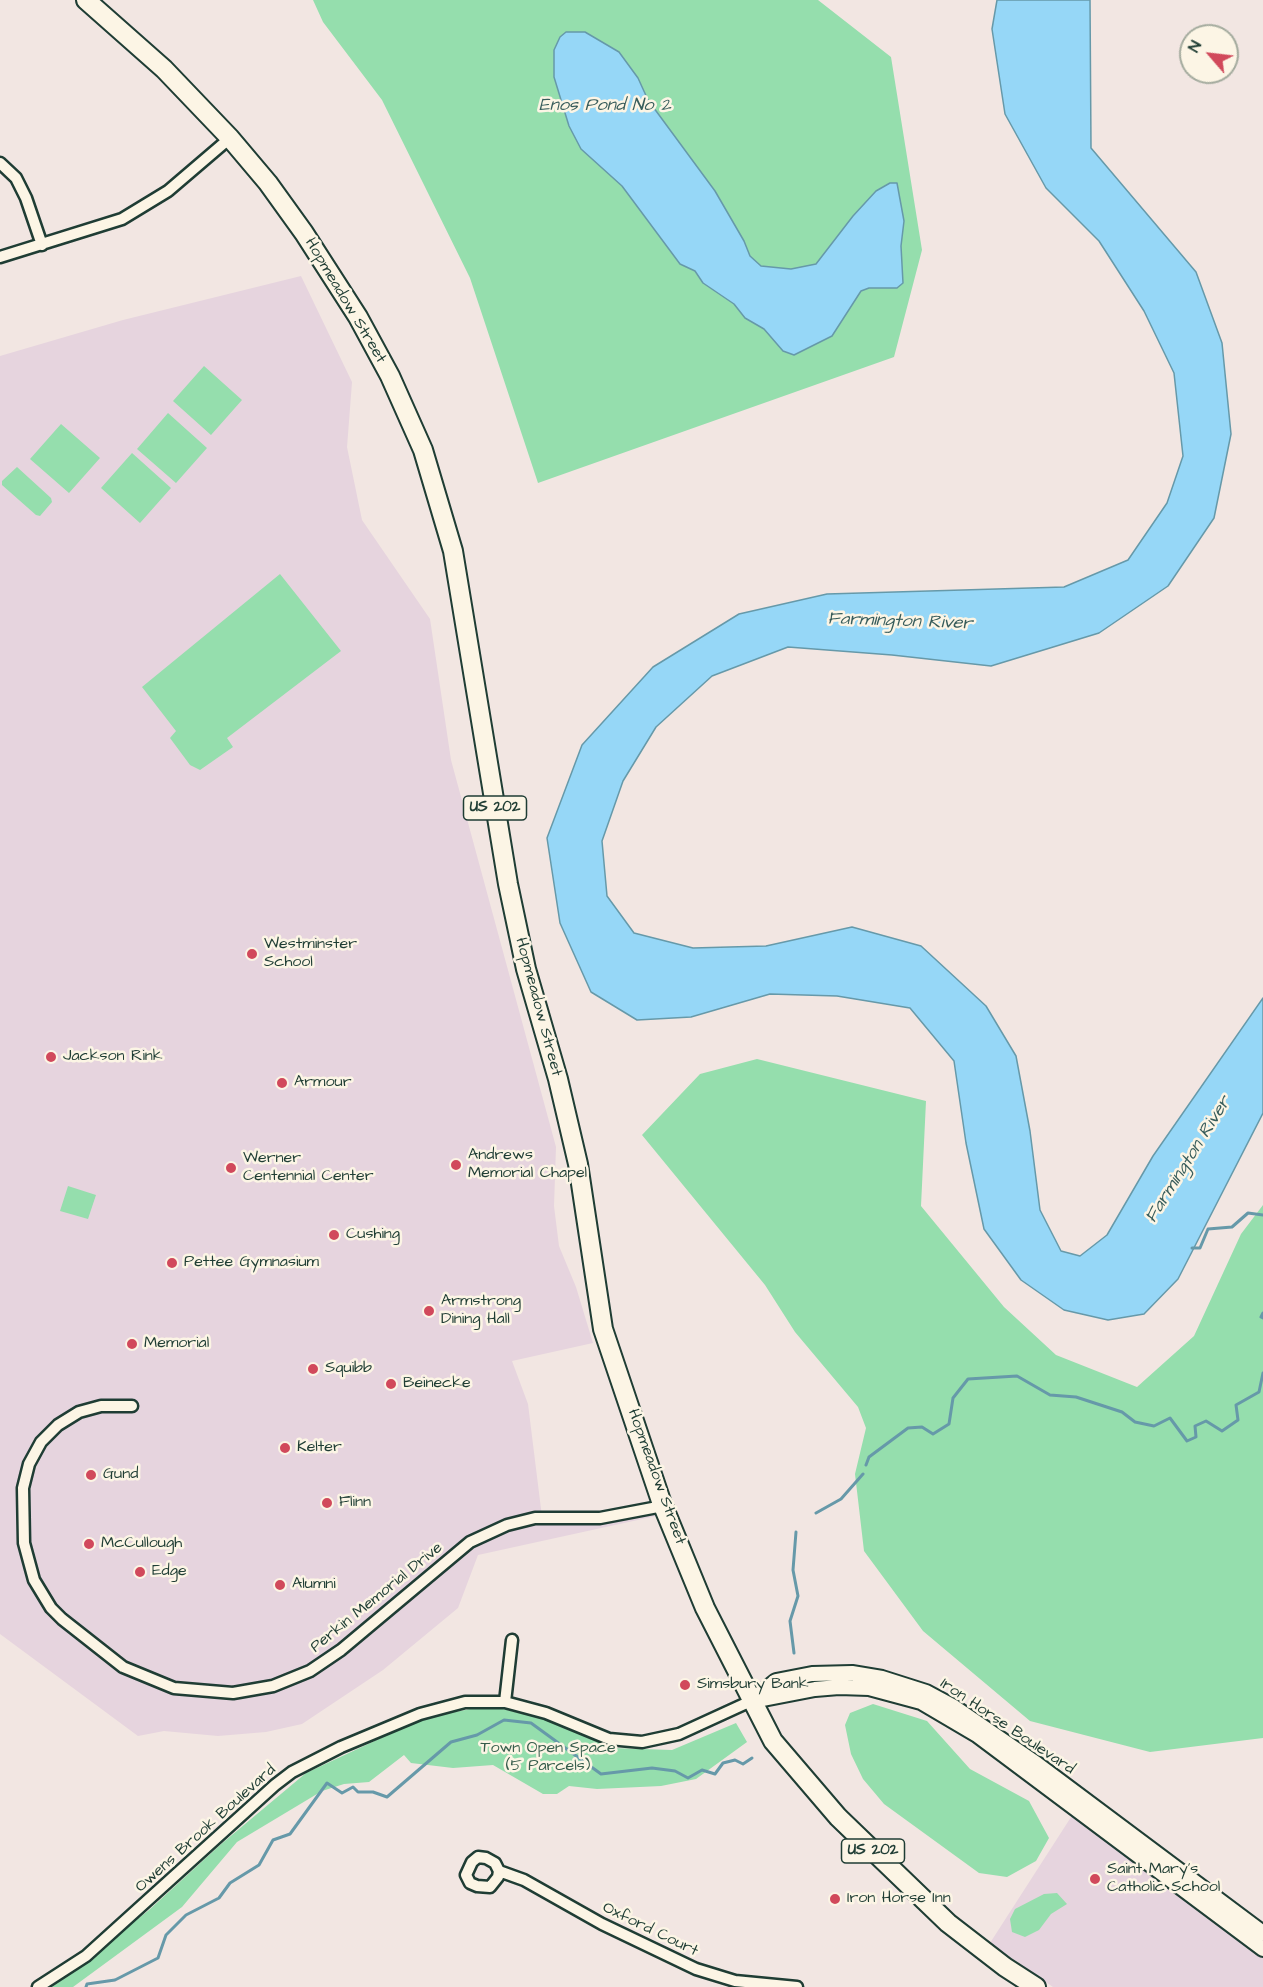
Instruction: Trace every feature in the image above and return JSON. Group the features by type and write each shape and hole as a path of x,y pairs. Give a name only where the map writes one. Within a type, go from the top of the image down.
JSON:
{"highway":[{"name":"Hopmeadow Street","path":"86,0 164,69 230,138 304,233 358,317 390,376 423,450 453,551 508,884 526,969 558,1079 578,1164 603,1329 663,1506 705,1608 773,1741 838,1817 948,1923 1023,1984"}],"street":[{"path":"0,257 106,226 148,206 230,138"},
{"path":"0,163 16,178 26,198 42,245"},
{"name":"Perkin Memorial Drive","path":"132,1406 101,1406 79,1412 58,1425 41,1442 29,1464 23,1488 24,1543 34,1580 51,1608 62,1619 123,1667 174,1688 233,1693 273,1686 309,1671 341,1650 470,1542 507,1525 535,1518 600,1518 663,1506"},
{"path":"505,1702 512,1640"},
{"name":"Iron Horse Boulevard","path":"751,1701 776,1681 812,1674 852,1673 882,1678 926,1692 954,1707 1037,1764 1263,1933"},
{"name":"Iron Horse Boulevard","path":"751,1701 839,1687 869,1688 921,1702 977,1735 1263,1949"},
{"name":"Owens Brook Boulevard","path":"38,1987 86,1956 275,1785 312,1760 439,1708 465,1702 505,1702 546,1713 609,1738 642,1742 679,1734 751,1701"},
{"name":"Oxford Court","path":"499,1871 524,1880 602,1924 696,1969 735,1981 797,1987"}],"shaded area":[{"name":"Westminster School","path":"301,276 352,382 347,447 362,520 430,619 451,760 556,1147 554,1206 559,1246 576,1287 593,1343 512,1361 528,1404 543,1525 653,1501 656,1516 478,1555 458,1608 383,1670 302,1724 266,1732 218,1736 164,1731 138,1736 0,1634 0,356 123,320"},
{"name":"Saint Mary's Catholic School","path":"1073,1814 1263,1956 1263,1987 1053,1987 990,1943"}],"green space":[{"path":"313,0 818,0 891,57 922,250 894,357 538,483 470,278 382,100 323,22"},
{"path":"204,366 242,400 211,435 173,401"},
{"path":"168,413 207,448 176,483 137,449"},
{"path":"61,424 100,458 69,493 30,459"},
{"path":"132,453 171,488 140,523 101,488"},
{"path":"17,467 51,498 52,502 40,516 2,485 2,481"},
{"path":"280,574 341,651 227,738 233,747 200,770 190,765 170,738 176,731 142,687"},
{"path":"757,1059 926,1101 921,1206 1004,1307 1056,1355 1137,1387 1194,1336 1241,1234 1263,1205 1263,1738 1150,1752 1030,1721 923,1631 864,1551 855,1474 866,1428 858,1407 795,1332 765,1285 642,1135 700,1074"},
{"path":"68,1186 96,1195 88,1219 60,1211"},
{"path":"873,1704 927,1721 970,1769 1029,1801 1049,1838 1036,1861 1007,1877 979,1873 884,1804 863,1779 851,1754 845,1725 850,1713"},
{"name":"Town Open Space (5 Parcels)","path":"475,1708 499,1708 544,1719 612,1748 672,1750 736,1723 747,1742 696,1779 661,1786 597,1789 569,1786 557,1794 543,1794 493,1765 453,1768 411,1763 404,1755 369,1782 344,1784 322,1791 237,1842 182,1907 73,1987 51,1987 149,1910 220,1845 306,1773 411,1724 435,1716"},
{"path":"1057,1893 1067,1904 1051,1914 1039,1930 1025,1937 1012,1932 1010,1919 1015,1909 1044,1894"}],"water":[{"name":"Farmington River","path":"997,0 1090,0 1091,148 1196,272 1222,343 1231,434 1214,518 1168,586 1099,633 991,666 788,647 712,676 656,727 623,781 602,841 607,896 634,933 693,948 766,946 852,927 921,946 986,1006 1016,1056 1030,1131 1040,1210 1061,1251 1080,1256 1107,1235 1153,1156 1263,998 1263,1113 1178,1279 1144,1314 1108,1320 1064,1310 1021,1280 984,1229 966,1143 954,1061 910,1008 837,996 770,994 691,1017 637,1020 591,992 560,923 547,838 582,745 653,667 739,614 827,594 1064,587 1128,560 1167,503 1183,456 1174,373 1144,311 1099,241 1046,188 1005,114 992,29"},
{"name":"Enos Pond No 2","path":"566,32 585,32 619,52 638,78 648,100 715,191 744,241 750,256 761,266 791,269 816,264 853,216 876,191 890,183 897,183 904,221 901,246 903,283 897,288 869,288 861,291 832,336 794,355 783,351 764,329 745,318 734,304 703,283 695,271 680,264 622,186 581,149 569,126 554,77 554,50 560,37"}],"waterway":[{"path":"1192,1248 1200,1248 1208,1229 1232,1227 1248,1213 1263,1215"},
{"path":"1263,1313 1261,1317 1263,1318"},
{"path":"866,1465 869,1457 908,1428 922,1427 933,1434 949,1424 953,1398 968,1379 1017,1376 1050,1395 1076,1397 1122,1412 1135,1422 1154,1426 1170,1418 1187,1441 1196,1437 1195,1426 1206,1421 1222,1431 1238,1420 1236,1405 1259,1392 1263,1373"},
{"path":"816,1513 841,1499 863,1474"},
{"path":"794,1653 790,1621 798,1596 793,1570 796,1532"},
{"path":"86,1987 87,1984 115,1980 158,1958 166,1935 186,1915 219,1898 230,1883 259,1865 273,1840 290,1834 327,1783 342,1793 353,1787 358,1792 373,1792 387,1797 451,1742 477,1735 504,1720 531,1723 601,1774 652,1768 675,1771 688,1778 702,1770 715,1774 723,1763 735,1760 743,1764 752,1758"}],"place":[{"name":"Westminster School","path":"252,954"},
{"name":"Jackson Rink","path":"51,1057"},
{"name":"Armour","path":"282,1083"},
{"name":"Andrews Memorial Chapel","path":"456,1165"},
{"name":"Werner Centennial Center","path":"231,1168"},
{"name":"Cushing","path":"334,1235"},
{"name":"Pettee Gymnasium","path":"172,1263"},
{"name":"Armstrong Dining Hall","path":"429,1311"},
{"name":"Memorial","path":"132,1344"},
{"name":"Squibb","path":"313,1369"},
{"name":"Beinecke","path":"391,1384"},
{"name":"Kelter","path":"285,1448"},
{"name":"Gund","path":"91,1475"},
{"name":"Flinn","path":"327,1503"},
{"name":"McCullough","path":"89,1544"},
{"name":"Edge","path":"140,1572"},
{"name":"Alumni","path":"280,1585"},
{"name":"Simsbury Bank","path":"685,1685"},
{"name":"Saint Mary's Catholic School","path":"1095,1879"},
{"name":"Iron Horse Inn","path":"835,1899"}]}
